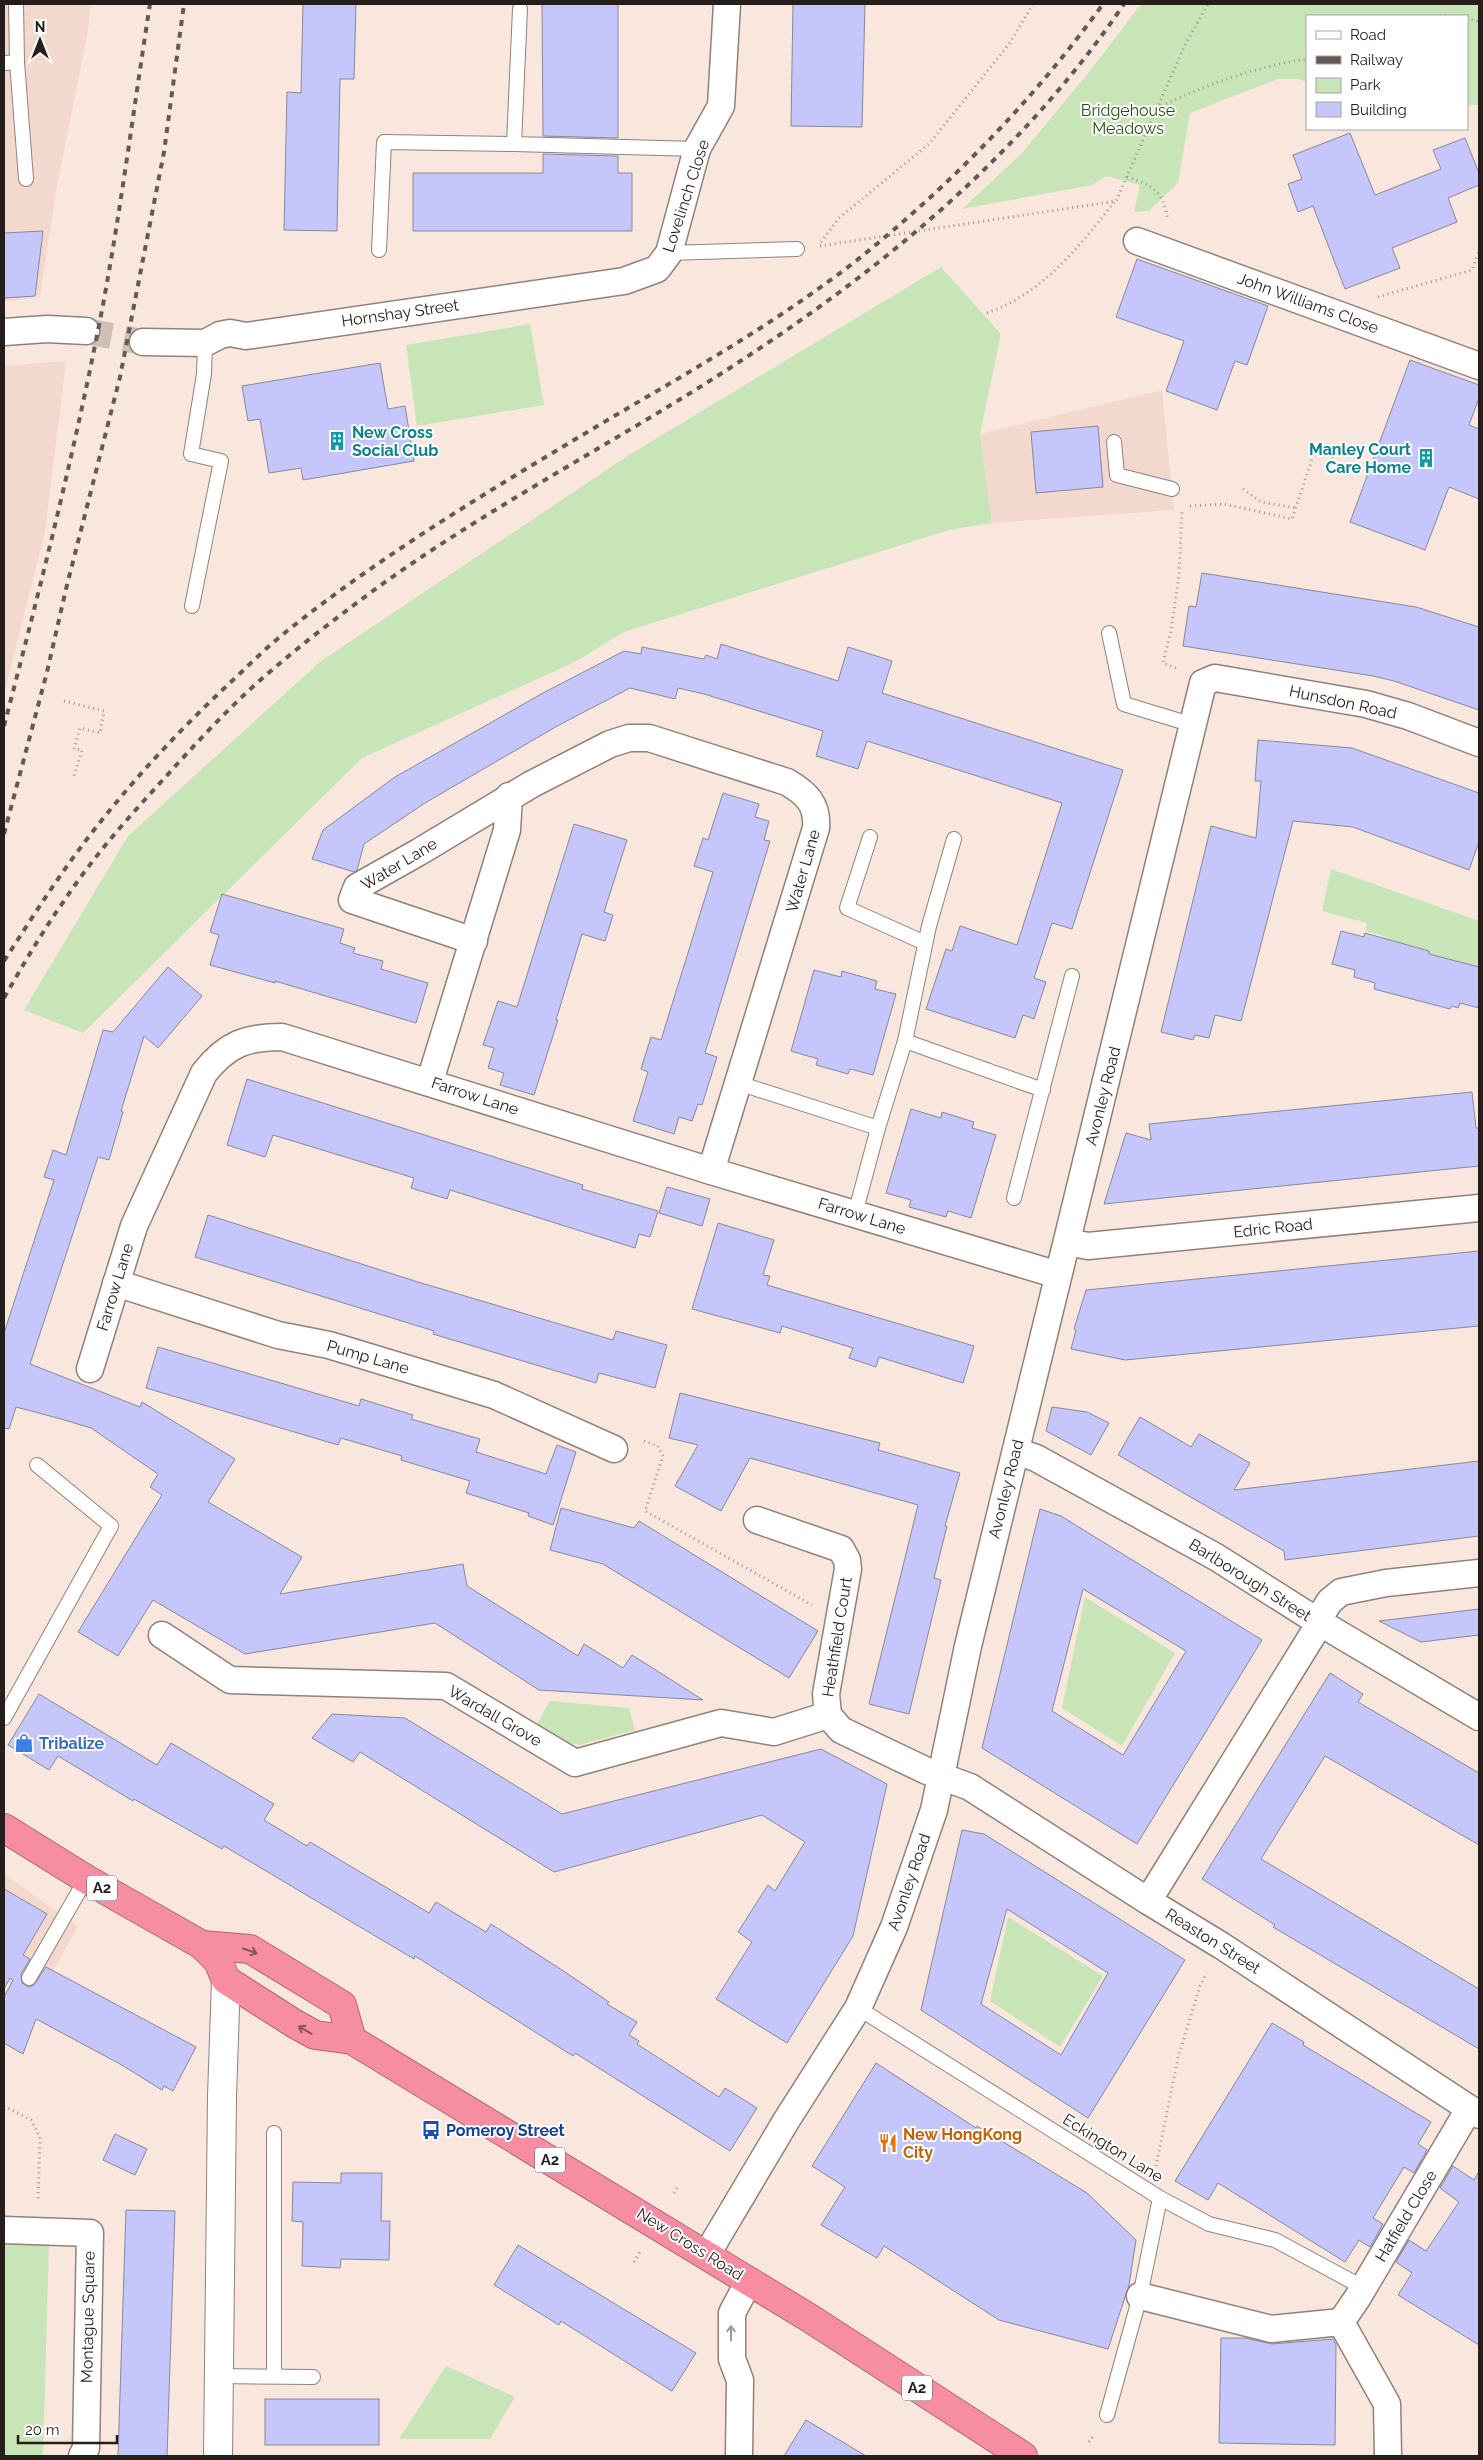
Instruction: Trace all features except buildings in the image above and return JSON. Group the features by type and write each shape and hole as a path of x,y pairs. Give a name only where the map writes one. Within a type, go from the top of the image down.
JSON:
{"highway":[{"name":"A2","path":"4,1828 86,1879 202,1945 218,1961 226,1980"},
{"name":"A2","path":"202,1945 250,1949 342,2006 352,2040"},
{"name":"New Cross Road","path":"226,1980 314,2035 352,2040 707,2254 1023,2456"}],"main road":[{"path":"218,2456 226,1980"}],"street":[{"name":"Lovelinch Close","path":"663,261 697,149 721,106 727,4"},
{"name":"John Williams Close","path":"1137,241 1177,254 1479,366"},
{"name":"Hornshay Street","path":"143,342 204,344 220,335 230,333 252,335 624,281 663,261"},
{"path":"4,332 47,329 86,331"},
{"name":"Hunsdon Road","path":"1203,683 1215,678 1366,704 1408,716 1479,743"},
{"name":"Avonley Road","path":"707,2254 786,2121 858,2008 894,1927 934,1810 968,1646 1203,683"},
{"name":"Water Lane","path":"474,941 352,900 356,887 419,852 509,796 610,744 629,738 649,738 787,782 804,792 814,806 817,817 816,828 711,1171"},
{"path":"430,1081 508,830 509,796"},
{"name":"Farrow Lane","path":"90,1369 134,1226 204,1073 217,1057 236,1043 262,1037 282,1037 430,1081 711,1171 1058,1275"},
{"name":"Edric Road","path":"1067,1242 1088,1246 1479,1208"},
{"name":"Pump Lane","path":"116,1283 278,1335 329,1345 494,1395 614,1449"},
{"name":"Barlborough Street","path":"1016,1452 1036,1458 1216,1557 1319,1622 1479,1717"},
{"name":"Heathfield Court","path":"757,1520 841,1549 847,1560 848,1569 826,1694 828,1715 841,1730 941,1776"},
{"path":"1148,1901 1330,1601 1341,1592 1386,1583 1479,1573"},
{"name":"Wardall Grove","path":"162,1635 230,1680 446,1686 575,1763 721,1723 774,1732 828,1715"},
{"name":"Reaston Street","path":"941,1776 970,1787 1222,1946 1474,2112"},
{"name":"Hatfield Close","path":"1341,2322 1474,2112"},
{"name":"Montague Square","path":"4,2230 90,2233 86,2448 82,2456"},
{"path":"739,2456 740,2380 732,2359 732,2313 749,2281"},
{"path":"1140,2296 1270,2329 1341,2322 1387,2404 1388,2456"}],"lane":[{"path":"16,4 10,62 26,179"},
{"path":"514,144 520,9"},
{"path":"378,250 384,142 697,149"},
{"path":"663,261 797,249"},
{"path":"192,606 221,461 191,454 204,374 204,344"},
{"path":"1114,442 1117,475 1172,489"},
{"path":"1108,633 1124,704 1193,725"},
{"path":"870,838 847,908 925,943"},
{"path":"856,1214 878,1128 905,1041 925,943 954,838"},
{"path":"1014,1198 1072,976"},
{"path":"905,1041 1043,1090"},
{"path":"738,1082 878,1128"},
{"path":"4,1718 111,1526 37,1465"},
{"path":"30,1978 86,1879"},
{"name":"Eckington Lane","path":"858,2008 1160,2198 1140,2296 1107,2415"},
{"path":"274,2133 274,2376"},
{"path":"1160,2198 1209,2224 1275,2240 1364,2288"},
{"path":"218,2376 313,2377"}],"path":[{"path":"1033,4 1009,44 929,144 839,218 817,247 1116,201"},
{"path":"987,313 1019,298 1071,255 1116,201 1185,45 1208,4"},
{"path":"1157,108 1220,80 1256,69 1306,59"},
{"path":"1128,177 1150,185 1163,198 1177,254"},
{"path":"1365,324 1378,297 1472,270 1479,251"},
{"path":"1203,683 1163,663 1172,631 1179,575 1180,515 1184,506 1224,504 1292,519 1315,450 1333,458"},
{"path":"1243,489 1260,502 1296,508"},
{"path":"64,701 104,711 100,733 80,728 74,749 82,750 73,778"},
{"path":"614,1449 632,1436 658,1446 663,1456 645,1511 820,1609 840,1617"},
{"path":"1147,2190 1156,2166 1178,2058 1200,1986 1222,1946"},
{"path":"4,2106 30,2120 40,2137 37,2231"},
{"path":"674,2193 677,2188"},
{"path":"634,2262 640,2252"}],"shaded area":[{"path":"4,4 91,4 88,31 56,191 40,297 4,302"},
{"path":"66,361 45,532 4,694 4,366"},
{"path":"1162,390 1174,510 992,523 980,434"},
{"path":"4,1874 78,1926 37,2000 4,1980"}],"green space":[{"name":"Bridgehouse Meadows","path":"1141,4 1479,4 1479,105 1468,105 1468,15 1306,15 1306,82 1298,79 1278,79 1190,113 1178,183 1149,211 1134,212 1140,185 1106,176 1092,185 962,209 1023,152 1093,67"},
{"path":"941,267 1001,334 980,434 992,523 949,530 624,632 573,663 362,758 83,1033 24,1010 128,836 321,661 632,453"},
{"path":"530,324 544,405 417,426 406,345"},
{"path":"1331,869 1479,921 1479,967 1429,954 1429,951 1366,931 1367,923 1322,911"},
{"path":"1085,1597 1175,1653 1122,1746 1062,1708"},
{"path":"550,1701 629,1708 635,1730 579,1745 569,1743 537,1724"},
{"path":"1008,1917 1103,1976 1060,2047 990,2001"},
{"path":"4,2242 49,2243 43,2456 4,2456"},
{"path":"446,2366 515,2397 490,2439 399,2439"}],"tunnel":[{"path":"86,331 143,342"}],"railway":[{"path":"4,726 31,623 92,362 115,234 150,4"},
{"path":"4,834 47,672 120,377 164,152 184,4"},
{"path":"4,961 68,864 151,762 211,701 273,643 367,571 408,543 535,463 739,342 852,264 921,206 986,143 1047,75 1103,4"},
{"path":"4,998 56,913 105,846 196,743 257,683 323,629 397,574 494,511 742,360 850,284 951,201 998,155 1043,108 1085,57 1124,4"}],"place":[{"name":"New Cross Social Club","path":"337,441"},
{"name":"Manley Court Care Home","path":"1426,458"},
{"name":"Tribalize","path":"24,1743"},
{"name":"Pomeroy Street","path":"431,2130"},
{"name":"New HongKong City","path":"888,2143"}]}
